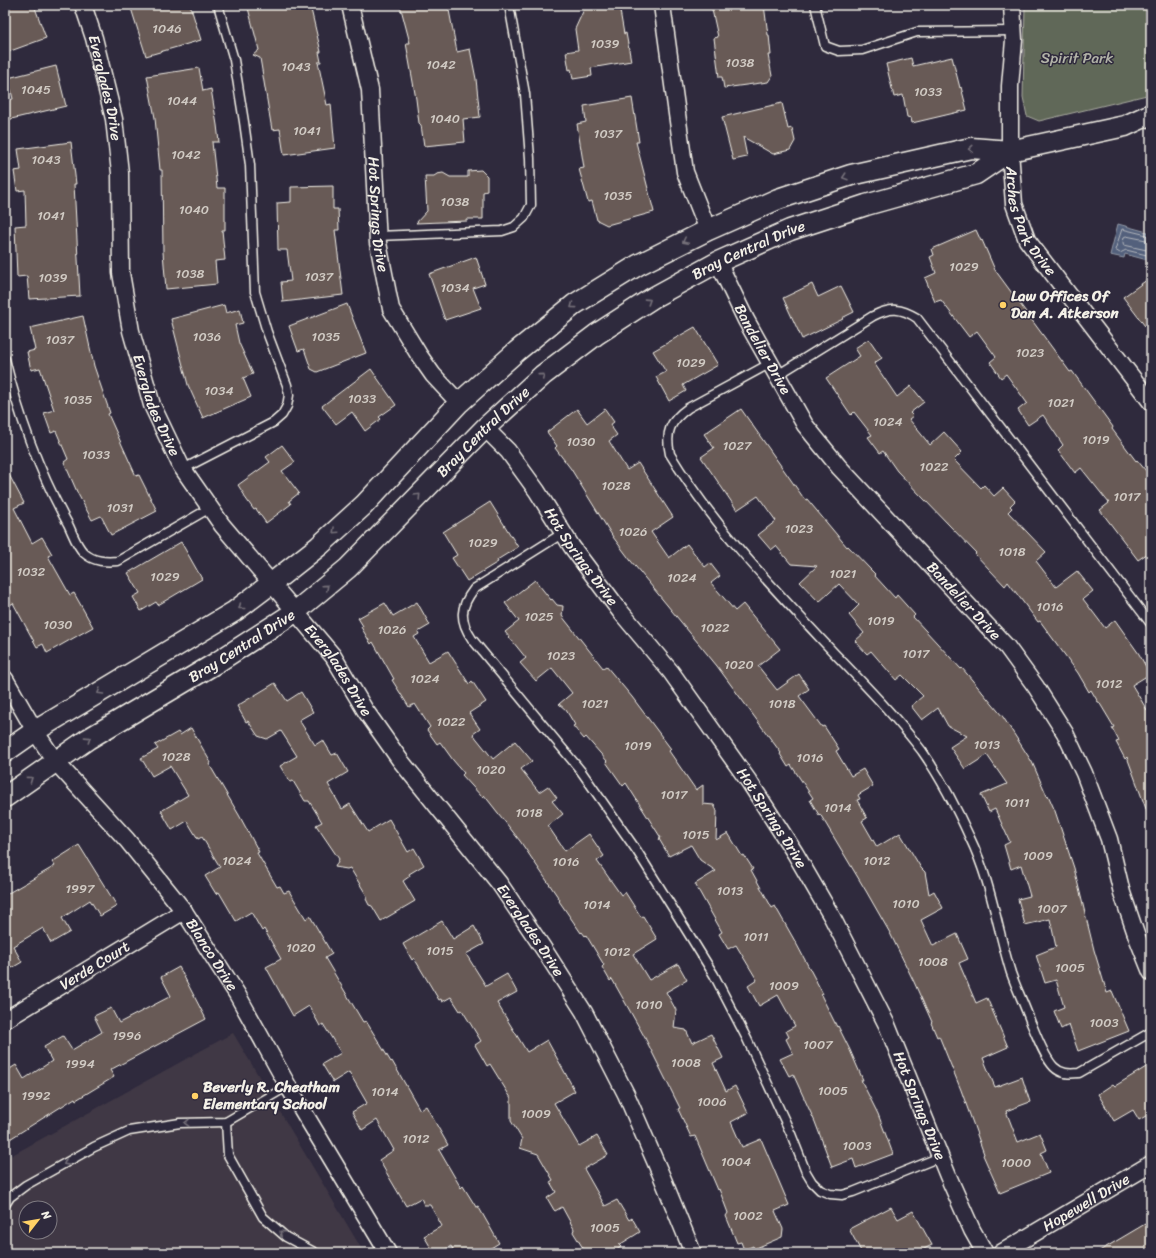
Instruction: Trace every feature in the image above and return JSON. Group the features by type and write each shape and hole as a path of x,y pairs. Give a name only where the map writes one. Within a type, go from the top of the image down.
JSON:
{"street":[{"name":"Everglades Drive","path":"83,5 94,38 114,118 120,173 121,273 130,331 152,405 183,469 222,525 333,656 365,710 400,760 499,883 543,948 584,1012 626,1094 693,1253"},
{"name":"Hot Springs Drive","path":"350,5 370,90 377,236 391,310 419,356 433,375 459,403"},
{"path":"662,5 685,172 708,230"},
{"name":"Arches Park Drive","path":"1012,5 1014,31 1010,86 1010,152 1014,204 1027,240 1151,402"},
{"name":"Bray Central Drive","path":"5,752 35,731 235,611 272,583 319,546 364,505 459,403 517,350 575,304 638,265 708,230 778,199 850,175 971,148 1010,152 1125,126 1151,114"},
{"name":"Bray Central Drive","path":"5,797 88,739 248,643 295,612 348,568 485,428 543,375 597,334 654,297 718,262 790,230 866,205 976,174 1010,152"},
{"name":"Bandelier Drive","path":"718,262 746,320 805,425 834,461 1007,647 1036,687 1065,733 1084,773 1109,839 1122,893 1151,972"},
{"name":"Hot Springs Drive","path":"485,428 508,451 537,491 572,547 620,611 671,672 750,783 795,853 832,917 887,1025 940,1157 966,1216 985,1253"},
{"name":"Blanco Drive","path":"5,679 35,731 55,761 127,840 184,911 237,994 288,1086 388,1253"},
{"name":"Verde Court","path":"5,1020 184,911"},
{"name":"Hopewell Drive","path":"1001,1253 1151,1164"}],"lane":[{"path":"183,469 274,422 282,415 287,406 289,395 287,385 267,332 255,292 250,165 234,60 218,5"},
{"path":"377,236 502,231 514,227 524,218 531,205 530,158 524,94 509,5"},
{"path":"815,5 825,46 839,51 862,50 917,32 1014,31"},
{"path":"1151,624 917,318 907,312 896,309 884,310 773,370 688,408 679,414 672,423 668,432 670,454 709,513 755,569 895,717 952,797 975,847 992,898 1012,974 1038,1038 1050,1063 1056,1069 1063,1072 1071,1074 1079,1073 1151,1032"},
{"path":"5,359 12,387 34,455 77,545 85,554 95,560 107,562 118,561 210,508"},
{"path":"563,533 474,589 463,608 463,619 466,630 580,771 637,851 673,908 714,975 747,1039 791,1134 806,1172 812,1182 820,1190 830,1194 842,1195 940,1157"},
{"path":"5,1205 10,1197 26,1185 94,1147 129,1131 180,1123 226,1122 288,1086"},
{"path":"226,1122 228,1155 263,1217 286,1237 316,1253"}],"shaded area":[{"name":"Beverly R. Cheatham Elementary School","path":"233,1033 364,1253 5,1253 5,1159"}],"green space":[{"name":"Spirit Park","path":"1025,5 1151,5 1151,94 1039,121 1027,116 1023,97"}],"water":[{"path":"1118,224 1151,233 1151,261 1125,254 1124,258 1110,255"}],"building":[{"path":"14,5 34,5 46,38 5,53 5,8"},
{"path":"130,5 190,5 201,40 146,56"},
{"path":"260,5 310,5 321,52 319,52 321,62 318,62 327,105 331,104 335,148 284,155 280,129 272,130 260,58 253,55 259,50 248,8"},
{"path":"400,5 448,5 457,52 470,49 476,79 480,117 463,119 465,142 424,146 406,43 410,43"},
{"path":"586,5 619,5 631,61 591,68 592,76 573,79 571,69 569,70 566,52 578,50 575,29"},
{"path":"711,5 764,5 771,55 768,55 772,76 768,82 724,88 722,77 719,77 714,38 718,37"},
{"path":"952,57 967,110 912,123 911,118 907,117 903,95 894,97 886,64 911,58 913,66"},
{"path":"56,66 66,106 7,120 5,101 13,99 8,78"},
{"path":"199,68 203,91 211,89 217,125 219,142 212,142 217,188 225,188 225,230 222,230 225,260 215,261 217,284 166,289 163,252 162,170 160,170 155,118 147,76"},
{"path":"632,98 639,142 636,142 654,212 607,225 597,220 592,201 588,202 579,169 584,168 577,124 586,122 584,106"},
{"path":"782,103 788,129 792,128 795,141 790,150 773,154 743,137 747,157 733,160 722,117"},
{"path":"71,142 76,184 74,184 80,296 29,299 27,276 17,277 15,226 26,225 25,190 17,191 14,171 21,170 18,149"},
{"path":"481,170 487,176 487,191 483,192 483,219 416,223 427,211 425,176 434,176 443,173 450,177 468,177 468,171"},
{"path":"333,186 333,209 338,209 339,230 335,230 343,295 283,302 281,282 291,281 287,250 278,250 277,203 291,202 291,187"},
{"path":"976,230 995,270 1070,372 1072,371 1136,461 1137,460 1151,477 1151,551 1138,560 1100,510 1109,503 1081,468 1075,473 1058,450 1063,445 1043,415 1028,425 1018,410 1027,403 1006,374 1001,378 990,362 996,357 977,331 969,337 941,300 935,302 925,278 936,273 930,257 934,255 932,249"},
{"path":"476,257 485,284 473,288 481,308 445,320 429,274"},
{"path":"1151,277 1151,334 1123,297"},
{"path":"812,284 818,297 841,286 854,312 802,339 783,298"},
{"path":"347,304 366,353 317,372 311,369 304,349 298,351 289,326"},
{"path":"224,305 226,313 240,309 243,323 235,325 239,343 253,374 243,378 251,397 203,418 188,385 171,319"},
{"path":"83,316 94,366 110,413 108,414 136,476 139,475 157,511 111,535 101,516 92,520 78,494 64,462 68,459 56,431 51,433 44,413 54,410 40,368 31,370 27,352 35,350 30,328"},
{"path":"695,327 718,365 683,385 686,391 669,401 656,377 666,372 653,351"},
{"path":"869,339 882,358 874,363 897,397 911,386 924,402 910,413 913,416 909,419 930,445 944,432 962,452 954,460 981,488 984,485 994,496 1003,488 1015,501 1010,506 1012,508 1008,512 1046,552 1036,561 1056,587 1077,571 1093,591 1083,599 1105,628 1115,620 1139,654 1150,674 1132,685 1147,710 1151,708 1151,817 1149,817 1127,757 1125,759 1116,742 1119,741 1112,728 1114,727 1091,690 1089,692 1078,673 1040,621 1038,622 1008,582 1005,586 975,554 976,553 897,471 883,451 880,453 868,437 872,435 854,412 851,415 826,378 860,356 855,348"},
{"path":"371,369 396,405 379,417 381,419 365,431 352,412 336,424 322,406"},
{"path":"577,409 587,423 605,409 614,422 610,425 617,435 609,441 627,470 638,463 673,517 651,532 669,558 687,544 705,567 710,563 720,576 711,583 735,611 743,604 780,649 758,666 777,690 799,674 809,689 799,696 822,727 824,726 839,749 836,751 851,776 863,769 873,786 858,795 860,799 857,800 867,818 862,821 877,847 900,833 921,868 925,872 929,894 934,891 943,908 921,920 933,946 957,934 968,959 959,963 976,1003 987,998 1008,1047 983,1058 995,1087 1022,1077 1030,1102 1006,1111 1018,1142 1040,1133 1047,1150 1041,1153 1049,1173 1000,1193 983,1155 984,1154 961,1090 939,1036 937,1037 914,982 890,933 866,891 810,800 813,798 791,765 788,767 780,754 781,753 717,666 613,537 571,469 555,448 557,446 547,432"},
{"path":"741,409 805,500 807,499 847,547 848,546 875,574 874,575 895,598 897,595 915,615 913,617 961,669 962,668 1003,717 1032,762 1055,811 1074,868 1094,950 1107,993 1112,991 1129,1031 1078,1051 1069,1025 1061,1029 1054,1011 1064,1007 1056,980 1045,983 1036,955 1056,947 1050,919 1025,925 1018,899 1030,896 1021,865 1011,869 1004,845 1010,842 995,809 989,812 981,795 1007,784 987,755 965,769 950,747 967,736 948,726 938,708 922,720 911,706 923,696 902,675 896,680 871,651 867,654 855,641 864,633 849,615 859,605 839,584 819,602 800,582 817,566 791,564 776,546 771,550 758,535 776,521 758,496 737,510 701,457 714,448 704,434"},
{"path":"282,445 295,462 282,471 299,493 289,501 291,504 266,523 256,509 254,510 238,485 270,462 266,457"},
{"path":"5,467 24,503 14,508 32,543 42,537 52,554 48,556 70,595 74,593 93,627 47,653 43,644 37,647 13,603 10,605 5,596"},
{"path":"490,502 518,547 497,560 498,562 467,581 452,558 457,555 443,532"},
{"path":"181,542 202,579 158,605 156,602 141,611 133,597 140,593 128,573"},
{"path":"535,580 551,600 552,599 557,605 563,606 562,616 603,668 606,666 632,697 671,749 669,751 696,790 703,785 703,804 714,805 717,811 716,840 728,833 742,856 744,855 753,869 751,870 772,908 775,906 796,943 823,994 821,995 837,1027 838,1026 850,1050 863,1080 861,1080 878,1114 893,1154 856,1168 853,1159 832,1167 815,1122 793,1074 789,1076 780,1059 793,1053 786,1039 789,1037 786,1031 795,1026 778,995 759,1006 748,986 757,980 736,945 728,949 719,934 722,932 695,884 716,871 700,860 691,845 669,856 659,839 661,838 626,783 623,786 606,762 607,761 586,737 584,739 573,726 575,725 566,710 559,704 572,693 552,668 536,681 520,663 526,658 505,632 519,621 505,603"},
{"path":"417,602 430,625 418,632 419,634 414,637 429,662 448,651 469,684 472,681 486,702 469,713 480,729 473,734 493,759 515,741 532,761 521,769 539,792 548,786 557,798 552,801 563,814 548,826 565,851 589,834 604,856 597,861 621,895 625,892 641,917 643,916 657,939 633,954 649,980 678,964 687,980 666,992 676,1010 674,1028 686,1030 692,1043 711,1034 723,1058 713,1063 726,1091 735,1086 748,1113 731,1122 742,1147 761,1139 789,1205 775,1211 783,1229 782,1237 754,1249 753,1246 744,1250 741,1242 737,1243 726,1216 728,1213 719,1189 718,1190 695,1136 691,1137 678,1109 680,1108 644,1036 612,979 610,981 602,967 604,965 586,935 585,936 582,932 581,933 520,841 484,795 482,797 462,775 464,773 440,742 437,744 427,730 430,727 415,704 409,707 392,680 394,679 373,642 371,644 361,627 363,626 358,618 385,603 393,616"},
{"path":"275,683 287,701 301,692 313,712 299,720 315,745 323,740 332,755 337,753 348,772 328,784 342,809 350,804 368,832 389,819 408,852 414,848 424,865 409,874 410,876 403,881 415,901 381,921 372,906 369,905 366,899 367,896 350,868 335,867 339,859 316,825 322,822 309,801 305,801 293,781 290,782 280,766 297,756 281,731 267,739 258,736 248,721 246,722 237,706"},
{"path":"191,728 211,763 209,764 259,852 257,853 277,887 280,886 284,893 289,891 306,919 310,916 332,954 325,958 363,1022 366,1021 391,1062 392,1061 420,1110 426,1106 448,1145 439,1150 461,1188 463,1186 476,1207 478,1206 499,1243 483,1253 455,1253 451,1246 439,1253 434,1253 424,1236 442,1226 430,1205 424,1205 421,1198 406,1206 379,1160 394,1150 377,1120 362,1130 352,1112 367,1103 349,1072 333,1082 322,1064 341,1053 323,1024 320,1026 309,1006 293,1016 266,967 281,959 264,929 262,931 251,912 236,921 219,892 216,894 205,876 220,867 202,837 198,839 187,821 172,830 161,811 188,795 170,766 152,776 141,758 158,749 155,745 178,732 180,735"},
{"path":"79,845 117,906 100,916 90,900 62,918 70,932 51,943 43,928 13,946 22,962 5,972 5,895 55,866 52,862"},
{"path":"442,921 453,939 474,926 484,944 466,954 486,986 507,974 517,992 497,1003 527,1052 547,1040 575,1091 554,1103 579,1146 597,1136 608,1155 584,1169 605,1206 617,1200 629,1220 632,1218 640,1232 619,1245 621,1247 612,1253 586,1253 573,1232 574,1229 562,1207 555,1211 554,1210 547,1198 556,1192 550,1182 553,1180 538,1154 520,1148 522,1139 511,1121 511,1098 490,1064 487,1066 475,1045 481,1041 462,1010 460,1011 451,997 442,1002 441,999 439,1000 414,958 412,960 403,944"},
{"path":"179,967 206,1019 110,1070 114,1077 76,1100 75,1098 5,1142 5,1072 16,1065 24,1079 52,1061 44,1047 63,1036 72,1050 102,1032 94,1016 111,1008 119,1023 171,996 161,977"},
{"path":"1151,1064 1151,1113 1139,1120 1133,1110 1114,1121 1098,1094 1113,1084 1115,1086"},
{"path":"891,1207 898,1219 913,1211 932,1245 916,1253 862,1253 849,1229"},
{"path":"1145,1224 1151,1231 1151,1253 1096,1253"}],"place":[{"name":"Law Offices Of Dan A. Atkerson","path":"1003,305"},
{"name":"Beverly R. Cheatham Elementary School","path":"195,1096"}]}
